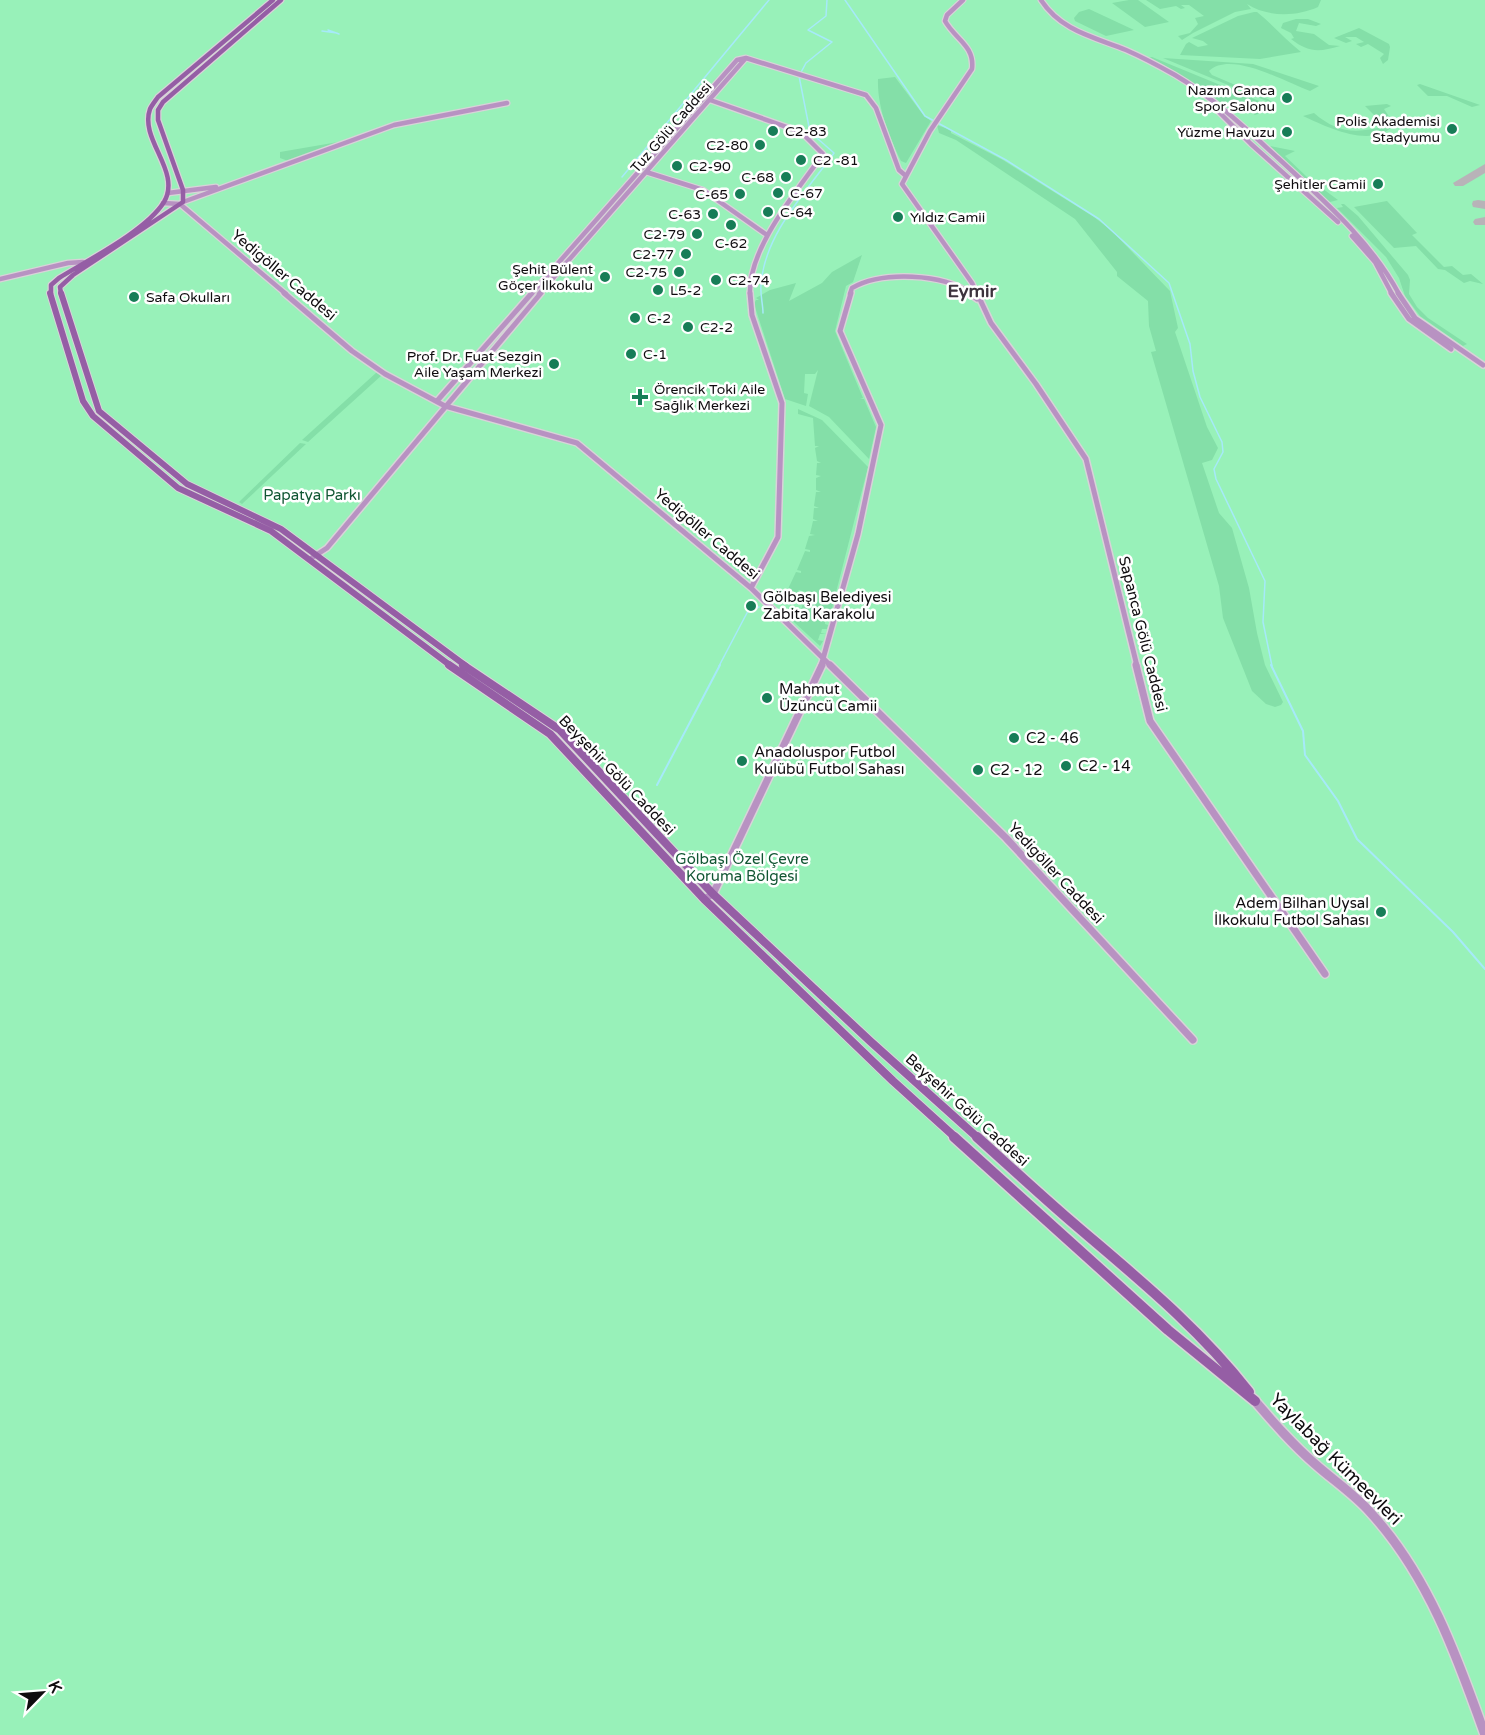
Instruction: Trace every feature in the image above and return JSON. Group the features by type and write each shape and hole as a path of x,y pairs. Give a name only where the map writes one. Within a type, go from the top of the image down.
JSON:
{"main road":[{"path":"94,259 144,222 162,206 168,194 169,184 148,120 151,106 158,97 273,0"},
{"path":"50,288 54,282 181,203 183,189 158,120 158,110 163,102 281,0"},
{"path":"50,288 60,287 80,266"},
{"name":"Beyşehir Gölü Caddesi","path":"60,287 60,294 95,405 104,416 182,480 281,528 462,664 560,730 709,897 1064,1215 1166,1301 1228,1365 1255,1401"},
{"path":"50,288 86,407 93,416 172,483 185,492 271,531 454,669 550,734 627,819 967,1149 1168,1330 1255,1401"},
{"path":"82,394 91,391"},
{"path":"86,407 95,405"},
{"path":"218,507 224,501"},
{"path":"228,511 233,505"},
{"path":"617,807 626,803"},
{"path":"627,819 636,814"}],"street":[{"path":"906,176 930,131 968,76 973,65 974,59 970,50 945,21 947,15 963,0"},
{"path":"1041,0 1048,10 1065,24 1135,55 1206,95 1323,200 1368,246 1415,318 1456,350"},
{"path":"1114,47 1200,96 1313,197 1361,245 1380,271 1409,320 1483,367"},
{"name":"Sapanca Gölü Caddesi","path":"746,58 856,91 870,99 899,170 906,176 903,184 972,283 991,323 1036,384 1086,459 1150,721 1325,974"},
{"name":"Tuz Gölü Caddesi","path":"310,560 327,548 572,257 746,58"},
{"name":"Tuz Gölü Caddesi","path":"437,401 737,60 746,58"},
{"path":"710,100 801,132 822,152 767,235 757,259 749,302 782,403 778,537 751,588"},
{"path":"162,206 181,203 394,126 507,103"},
{"path":"1241,134 1247,133"},
{"path":"642,170 701,188 767,235"},
{"path":"168,194 183,189 228,185"},
{"name":"Yedigöller Caddesi","path":"181,203 364,360 445,406 577,443 751,588 1006,838 1193,1040"},
{"path":"0,279 22,277 73,261 80,266"},
{"path":"709,897 824,660 858,534 882,428 840,331 852,288 887,277 931,280 963,288 979,301"},
{"path":"963,288 972,283"},
{"name":"Yaylabağ Kümeevleri","path":"1255,1401 1308,1457 1370,1512 1409,1562 1456,1655 1485,1735"}],"green space":[{"name":"Gölbaşı Özel Çevre Koruma Bölgesi","path":"0,0 1485,0 1485,1735 0,1735"},
{"path":"1138,0 1169,22 1145,27 1112,3"},
{"path":"1146,0 1321,0 1318,7 1291,14 1263,11 1247,4 1251,9 1235,12 1182,40 1178,36 1190,33 1198,24 1195,18 1204,16 1189,5 1181,5 1185,8 1181,9 1176,6 1160,9"},
{"path":"1089,9 1134,30 1106,36 1075,21 1074,18 1079,12"},
{"path":"1254,12 1263,17 1301,52 1260,59 1180,55 1189,42 1198,47 1208,45 1192,38 1238,16"},
{"path":"1296,19 1308,19 1321,24 1316,26 1299,23 1296,31 1314,34 1329,45 1340,46 1314,50 1297,44 1291,39 1294,38 1291,33 1281,28 1283,23"},
{"path":"1359,28 1389,44 1388,60 1383,64 1380,58 1384,54 1368,44 1361,47 1356,44 1364,42 1356,37 1345,37 1352,41 1346,43 1334,38"},
{"path":"1152,57 1276,108 1255,115 1241,104 1226,107 1206,91 1147,58"},
{"path":"1163,58 1253,64 1319,86 1310,91 1259,70 1231,64 1209,71 1212,75 1268,99 1274,104"},
{"path":"895,77 924,116 931,121 906,163 901,161 892,142 879,100 878,79"},
{"path":"1420,84 1480,105 1472,107 1447,96 1428,96 1417,85"},
{"path":"1387,104 1391,106 1384,109 1392,121 1392,127 1372,136 1348,134 1303,116 1314,113 1322,120 1339,128 1365,130 1385,126 1365,106"},
{"path":"937,125 951,130 951,133 1003,160 1094,217 1111,230 1170,291 1178,328 1175,332 1207,427 1218,448 1212,460 1202,463 1219,513 1232,528 1249,588 1265,665 1283,702 1281,705 1275,707 1266,704 1252,691 1223,618 1219,586 1151,352 1156,351 1149,326 1148,301 1117,276 1117,272 1075,219 956,140 939,133"},
{"path":"344,141 288,161 280,158 280,152"},
{"path":"1265,145 1295,151 1285,156 1307,177 1338,200 1330,202"},
{"path":"1387,201 1417,233 1412,235 1444,267 1452,266 1463,275 1471,274 1483,284 1470,281 1464,283 1445,270 1438,269 1416,246 1394,248 1354,207"},
{"path":"1341,204 1358,216 1408,275 1409,294 1417,307 1428,318 1467,344 1463,346 1420,316 1405,296 1399,278 1386,257 1337,208 1343,207"},
{"path":"862,255 853,282 846,286 835,331 863,398 860,399 864,399 876,427 869,459 829,417 809,406 818,370 815,374 805,374 804,393 808,394 806,406 785,399 754,304 756,300 759,300 756,298 770,290 796,283 789,301 822,283 832,272"},
{"path":"377,372 382,375 308,442 302,440"},
{"path":"798,409 822,420 868,467 829,620 825,620 825,624 828,625 827,629 822,629 821,633 826,634 820,634 818,640 823,641 820,646 783,612 794,613 794,616 800,614 806,592 799,590 787,604 777,601 788,589 796,572 801,573 797,570 805,551 810,552 805,549 809,536 815,535 810,534 813,521 818,521 813,519 814,508 819,508 814,506 816,492 821,492 816,490 816,478 821,476 816,475 817,463 821,463 817,461 815,448 819,446 815,446 813,418 798,414"},
{"path":"300,443 306,444 242,504 239,502"}],"waterway":[{"path":"622,177 769,0"},
{"path":"763,313 761,285 770,249 788,215 834,153 810,132 799,76 806,63 832,42 808,30 826,16 827,0"},
{"path":"845,0 925,116 1006,160 1099,219 1169,283 1190,344 1193,371 1200,397 1222,442 1223,452 1214,469 1216,479 1265,581 1263,622 1272,666"},
{"path":"328,30 336,33"},
{"path":"322,31 336,33"},
{"path":"719,666 748,611 759,607"},
{"path":"657,785 720,665"},
{"path":"1271,665 1303,731 1305,755 1338,801 1357,839 1453,932 1485,969"}],"taxiway":[{"path":"1459,183 1485,168"},
{"path":"1478,204 1485,205"},
{"path":"1480,222 1485,221"}],"place":[{"name":"Nazım Canca Spor Salonu","path":"1287,98"},
{"name":"Polis Akademisi Stadyumu","path":"1452,129"},
{"name":"C2-83","path":"773,131"},
{"name":"Yüzme Havuzu","path":"1287,132"},
{"name":"C2-80","path":"760,145"},
{"name":"C2 -81","path":"801,160"},
{"name":"C2-90","path":"677,166"},
{"name":"C-68","path":"786,177"},
{"name":"Şehitler Camii","path":"1378,184"},
{"name":"C-67","path":"778,193"},
{"name":"C-65","path":"740,194"},
{"name":"C-64","path":"768,212"},
{"name":"C-63","path":"713,214"},
{"name":"Yıldız Camii","path":"898,217"},
{"name":"C-62","path":"731,225"},
{"name":"C2-79","path":"697,234"},
{"name":"C2-77","path":"686,254"},
{"name":"C2-75","path":"679,272"},
{"name":"Şehit Bülent Göçer İlkokulu","path":"605,277"},
{"name":"C2-74","path":"716,280"},
{"name":"L5-2","path":"658,290"},
{"name":"Safa Okulları","path":"134,297"},
{"name":"C-2","path":"635,318"},
{"name":"C2-2","path":"688,327"},
{"name":"C-1","path":"631,354"},
{"name":"Prof. Dr. Fuat Sezgin Aile Yaşam Merkezi","path":"554,364"},
{"name":"Örencik Toki Aile Sağlık Merkezi","path":"640,397"},
{"name":"Gölbaşı Belediyesi Zabita Karakolu","path":"751,606"},
{"name":"Mahmut Üzüncü Camii","path":"767,698"},
{"name":"C2 - 46","path":"1014,738"},
{"name":"Anadoluspor Futbol Kulübü Futbol Sahası","path":"742,761"},
{"name":"C2 - 14","path":"1066,766"},
{"name":"C2 - 12","path":"978,770"},
{"name":"Adem Bilhan Uysal İlkokulu Futbol Sahası","path":"1381,912"}],"district":[{"name":"Eymir","path":"972,291"}],"park label":[{"name":"Papatya Parkı","path":"312,495"}]}
